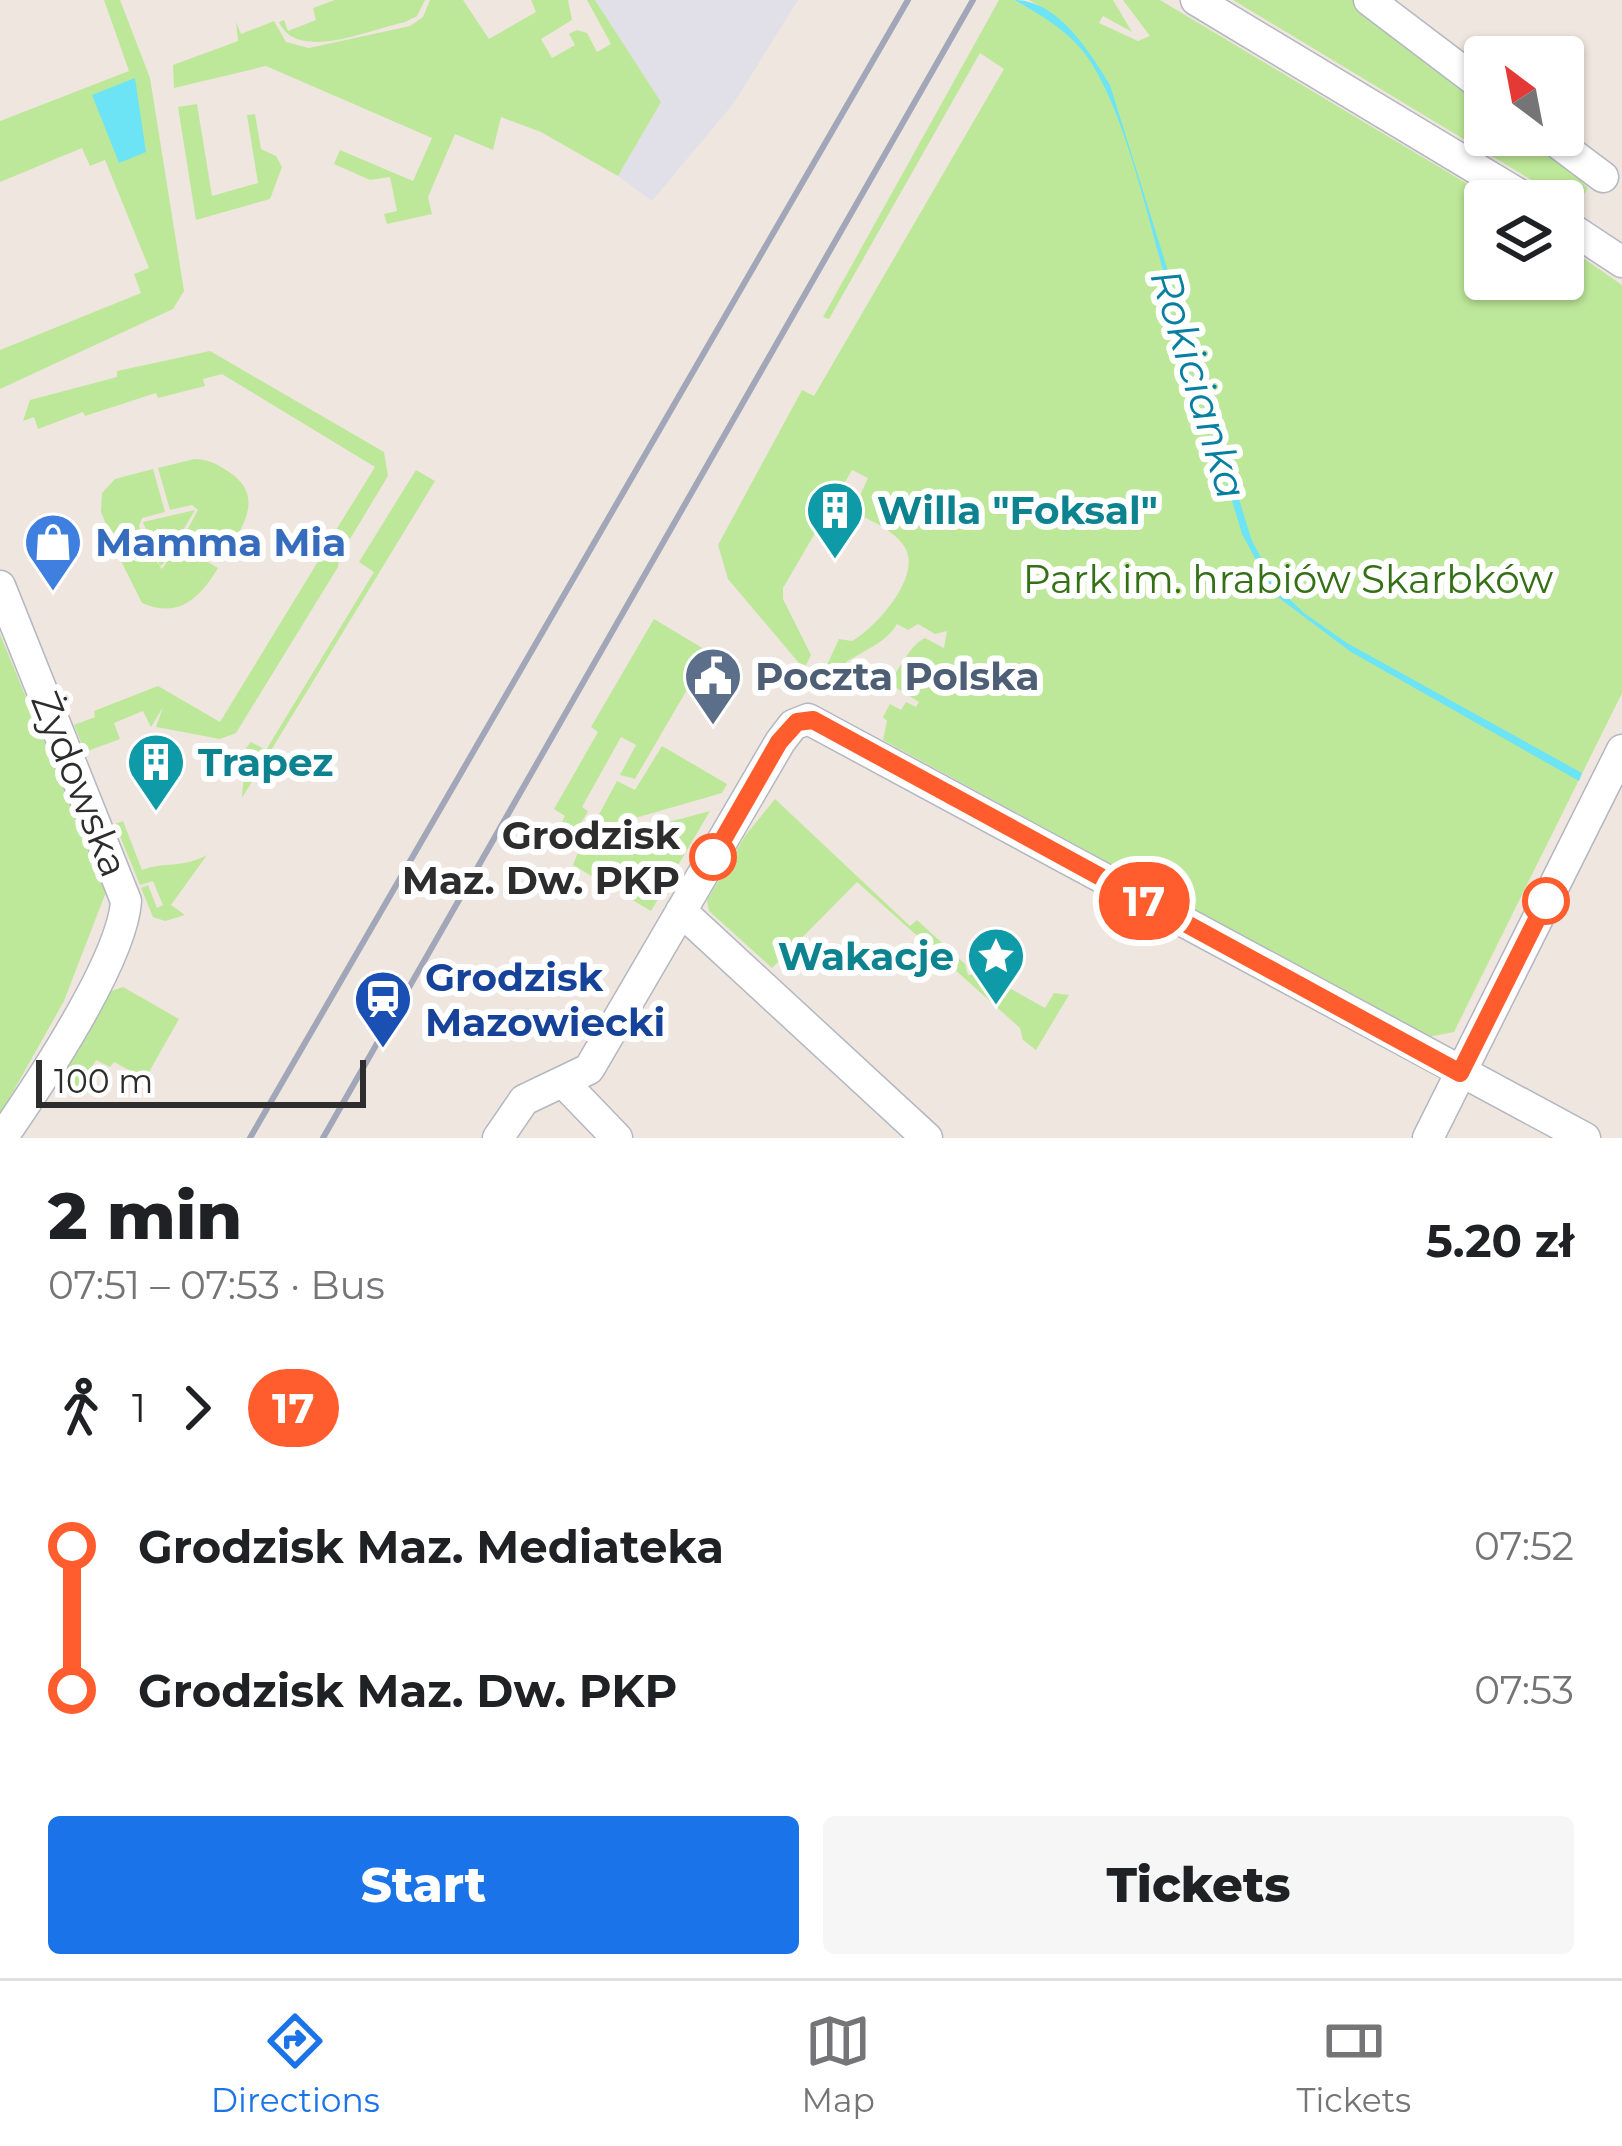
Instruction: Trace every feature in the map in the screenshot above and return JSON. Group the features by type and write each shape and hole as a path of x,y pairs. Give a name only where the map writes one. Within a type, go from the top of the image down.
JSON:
{"street":[{"path":"1196,0 1495,180"},
{"path":"1369,0 1464,72"},
{"path":"1575,156 1603,177"},
{"path":"1584,237 1622,262"},
{"name":"Żydowska","path":"0,586 122,886 124,918 92,988 2,1138"},
{"path":"498,1138 524,1100 590,1069 779,742 800,720 823,724 1585,1138"},
{"path":"1427,1138 1622,750"},
{"path":"681,911 927,1138"},
{"path":"565,1084 617,1138"}],"shaded area":[{"path":"595,0 798,0 733,104 652,201 618,176 661,102"}],"green space":[{"path":"104,0 120,0 150,78 184,291 173,309 0,389 0,350 141,293 134,274 149,268 105,160 90,166 82,148 0,182 0,121 129,71"},
{"path":"335,0 425,0 417,16 405,22 336,40 302,40 288,34 279,22 284,20 288,31 316,20 313,8"},
{"path":"430,0 463,0 489,39 536,12 531,0 568,0 572,20 541,39 552,58 575,45 569,34 577,30 587,33 597,52 611,44 587,0 595,0 661,102 618,176 541,132 501,117 493,150 455,134 428,197 432,214 387,224 384,214 397,211 390,177 370,180 334,164 340,150 413,181 432,138 266,66 174,88 173,65 238,41 236,22 241,34 274,21 286,42 309,48 410,26 423,17"},
{"name":"Park im. hrabiów Skarbków","path":"999,0 1014,0 1037,13 1041,7 1029,0 1113,0 1132,32 1103,16 1099,23 1138,41 1150,36 1123,0 1160,0 1464,182 1464,300 1584,300 1584,259 1622,285 1622,693 1454,1032 1428,1037 883,740 887,721 883,717 890,704 901,710 906,702 916,707 919,702 890,684 900,666 925,638 944,648 947,631 935,634 918,624 908,630 897,624 828,682 821,678 839,639 852,641 892,603 909,564 898,539 853,511 868,478 852,470 783,588 783,599 811,655 804,669 728,579 718,545 802,390 814,396 1004,69 980,53 829,319 823,317"},
{"path":"1233,0 1353,0 1464,82 1464,139"},
{"path":"197,104 212,196 258,183 247,115 255,114 261,149 276,156 282,167 270,199 196,220 178,107"},
{"path":"1491,156 1559,156 1581,180 1531,180"},
{"path":"210,351 384,452 388,476 350,539 336,530 375,467 222,374 203,379 205,386 158,398 156,393 38,429 34,417 23,421 30,400 117,377 117,371"},
{"path":"194,459 225,469 247,493 246,516 220,563 182,540 198,510 192,505 170,510 158,468"},
{"path":"153,469 165,512 142,518 139,526 146,543 118,554 101,512 102,493 115,479"},
{"path":"416,470 435,481 242,798 246,748 251,742 266,750 374,572 359,562"},
{"path":"195,510 164,563 160,566 143,522"},
{"path":"179,545 218,568 187,603 167,608 142,603 120,559 147,548 162,569"},
{"path":"325,550 339,559 338,567 236,733 220,739 156,727 163,707 151,727 143,711 114,723 120,739 85,752 74,725 95,717 94,711 158,686 220,722"},
{"path":"654,619 709,652 635,779 620,775 636,745 621,737 582,807 588,811 575,834 550,845 565,816 554,809 598,732 591,727"},
{"path":"0,634 106,892 64,1001 0,1115"},
{"path":"662,746 727,784 722,793 590,831 617,781 635,790"},
{"path":"775,799 910,926 917,920 965,964 968,975 983,973 1045,1008 1054,993 1069,995 1036,1050 1023,1040 1020,1028 857,882 772,968 709,911 707,900 745,836"},
{"path":"710,811 651,911 573,865 581,845 623,835 643,842 657,825"},
{"path":"123,821 142,870 207,855 171,905 185,915 165,921 153,917 141,888 148,885 157,908 163,905 153,881 140,885 115,824"},
{"path":"123,987 179,1019 145,1079 114,1062 110,1067 96,1060 79,1090 58,1079 108,992"}],"water":[{"name":"Rokicianka","path":"1014,0 1045,8 1058,18 1082,43 1110,85 1252,541 1277,587 1347,643 1582,773 1579,781 1351,652 1275,595 1242,534 1174,308 1167,312 1163,308 1171,299 1111,101 1075,42"},
{"path":"135,78 146,152 119,163 92,95"}],"railway":[{"path":"250,1138 908,0"},
{"path":"323,1138 973,0"}],"bus line":[{"name":"17","path":"713,857 779,742 797,722 813,720 1460,1073 1546,901"}],"place":[{"name":"Willa \"Foksal\"","path":"835,561"},
{"name":"Mamma Mia","path":"53,593"},
{"name":"Poczta Polska","path":"713,727"},
{"name":"Trapez","path":"156,813"},
{"name":"Grodzisk Maz. Dw. PKP","path":"713,857"},
{"name":"Wakacje","path":"996,1007"},
{"name":"Grodzisk Mazowiecki","path":"383,1050"}]}
